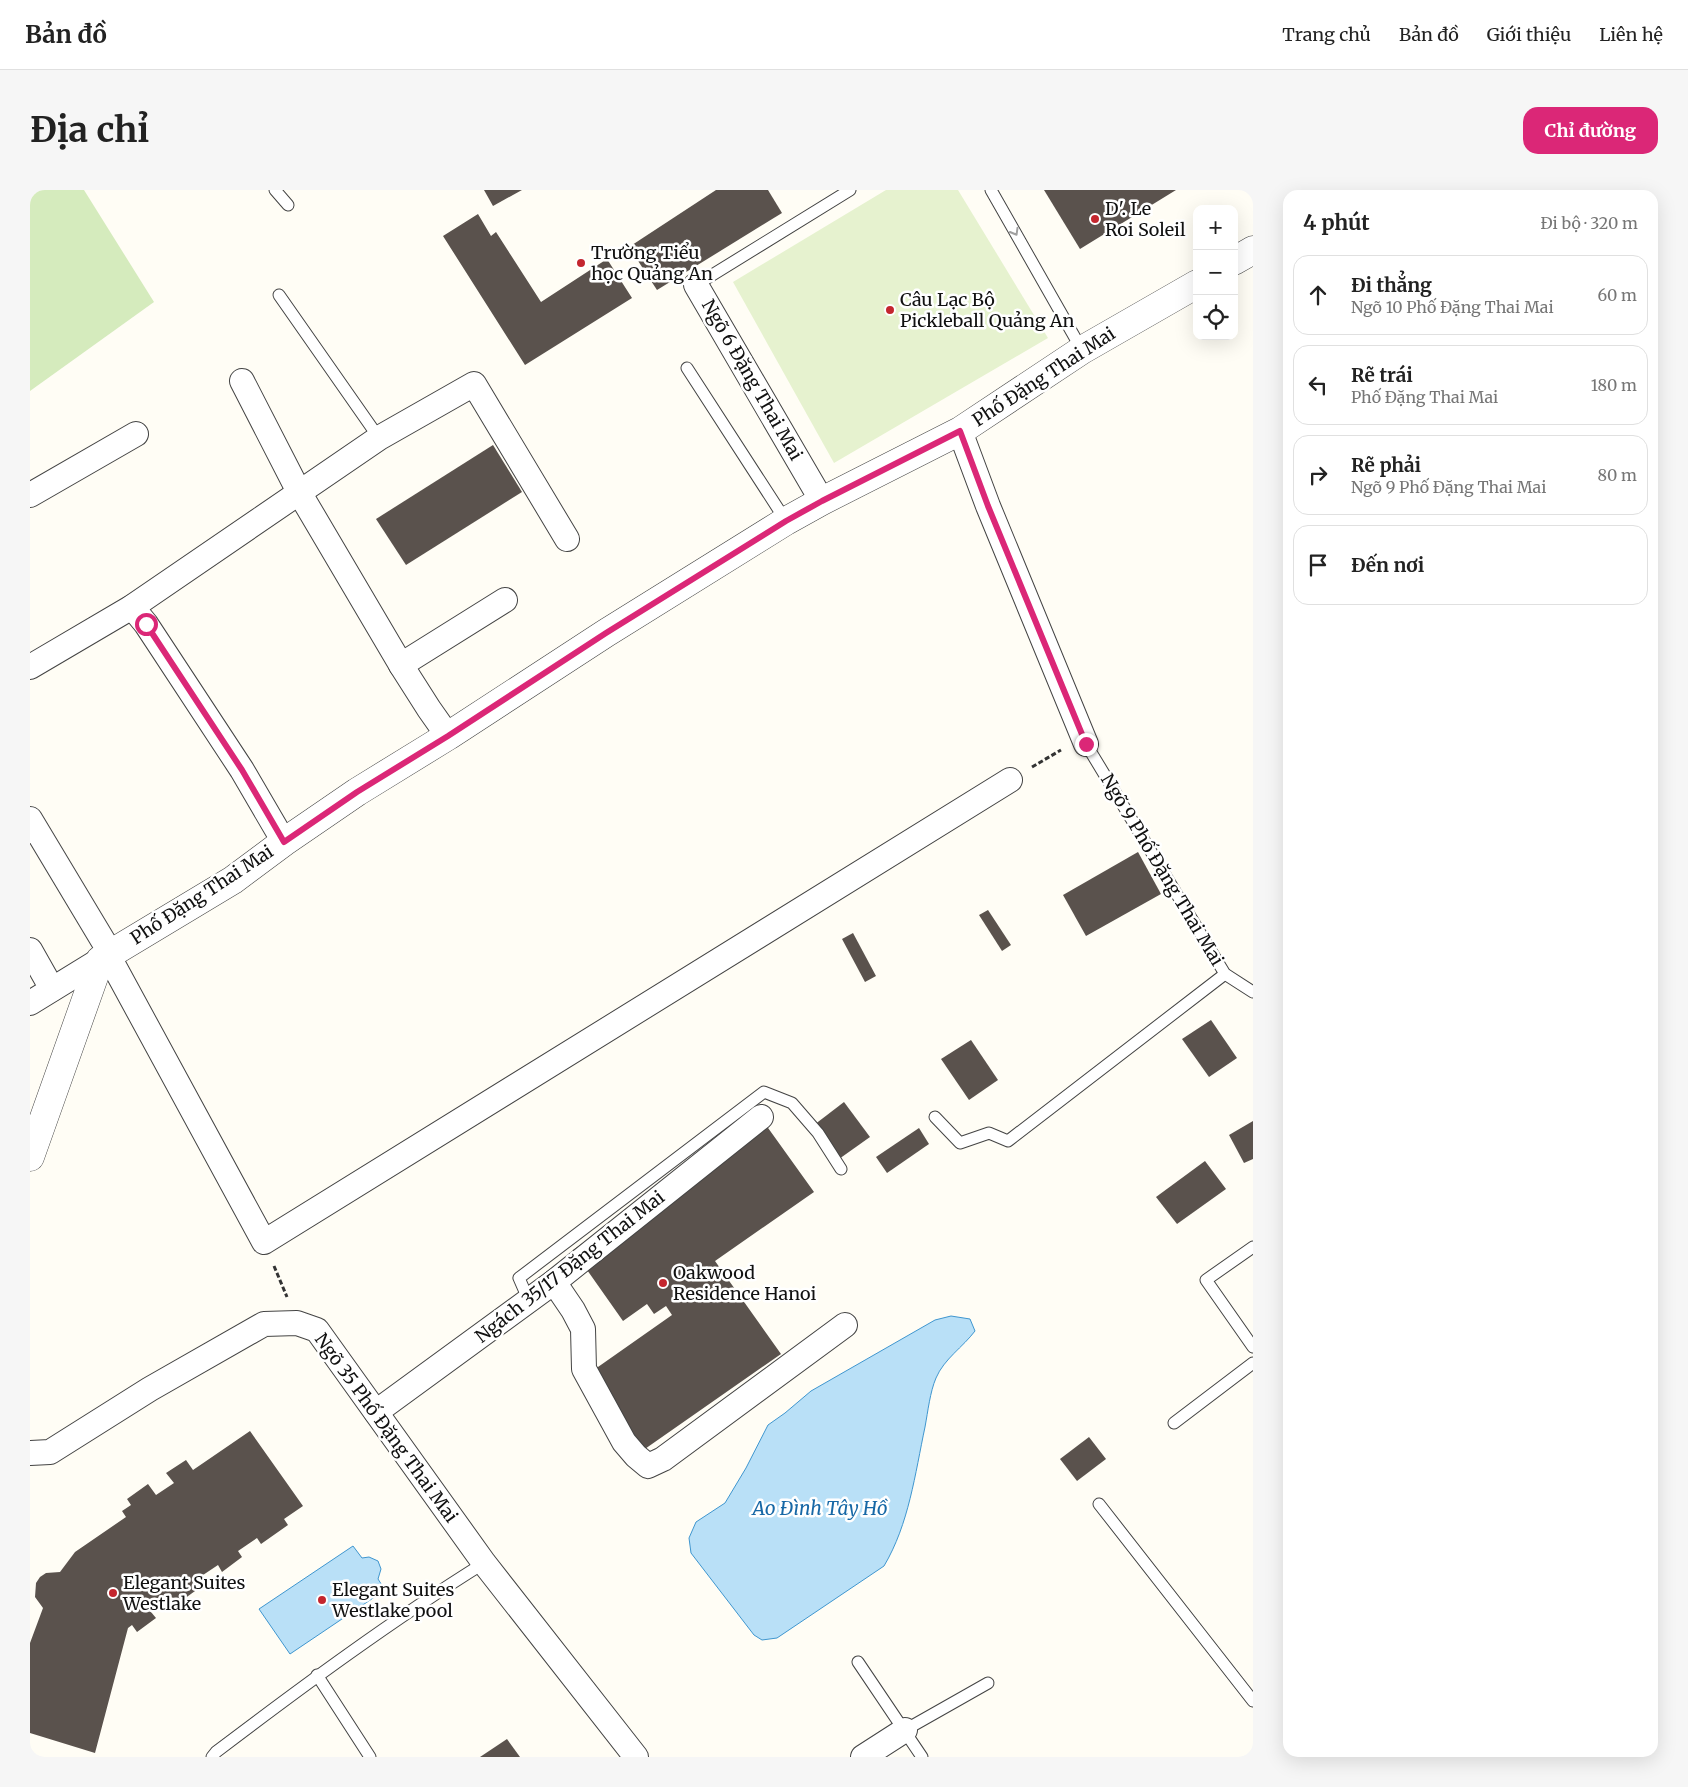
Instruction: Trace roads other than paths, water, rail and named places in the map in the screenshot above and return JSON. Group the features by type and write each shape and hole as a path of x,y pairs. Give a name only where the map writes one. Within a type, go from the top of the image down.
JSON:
{"street":[{"path":"1238,259 1253,250"},
{"name":"Ngõ 6 Đặng Thai Mai","path":"696,285 822,501"},
{"name":"Phố Đặng Thai Mai","path":"106,956 232,880 357,792 786,521 960,431 1082,350 1193,286"},
{"path":"242,381 299,492 402,666 448,736"},
{"path":"30,667 132,607 379,438 474,384 567,538"},
{"name":"Ngõ 9 Phố Đặng Thai Mai","path":"960,431 991,514 1084,741"},
{"path":"30,495 136,434"},
{"path":"402,666 505,600"},
{"path":"132,607 146,624 237,762 284,842"},
{"path":"30,819 264,1242 1010,780"},
{"path":"30,950 52,989"},
{"path":"30,1003 106,956"},
{"path":"30,1157 106,956"},
{"name":"Ngách 35/17 Đặng Thai Mai","path":"376,1412 529,1302 761,1117"},
{"path":"554,1282 573,1310 583,1330 584,1369 624,1442 648,1466 663,1459 845,1325"},
{"name":"Ngõ 35 Phố Đặng Thai Mai","path":"30,1453 50,1452 150,1389 264,1324 297,1323 317,1330 484,1564 636,1757"},
{"path":"863,1757 905,1730"}],"lane":[{"path":"276,190 288,205"},
{"name":"Ngõ 6 Đặng Thai Mai","path":"696,285 850,190"},
{"path":"991,190 1082,350"},
{"path":"279,295 379,438"},
{"path":"687,368 786,521"},
{"name":"Ngõ 9 Phố Đặng Thai Mai","path":"1084,741 1225,974 1253,992"},
{"path":"935,1117 960,1143 989,1133 1008,1141 1225,974"},
{"path":"529,1302 519,1278 764,1092 792,1103 818,1133 841,1169"},
{"path":"1253,1247 1206,1280 1253,1347"},
{"path":"1174,1423 1253,1362"},
{"path":"1099,1504 1253,1701"},
{"path":"212,1757 317,1675 441,1590 484,1564"},
{"path":"858,1662 922,1757"},
{"path":"317,1675 370,1757"},
{"path":"905,1730 988,1683"}],"water":[{"name":"Ao Đình Tây Hồ","path":"951,1316 970,1319 975,1331 939,1371 934,1383 905,1516 893,1550 884,1566 777,1638 762,1640 754,1635 691,1553 689,1538 696,1522 725,1503 768,1425 811,1391 935,1320"},
{"name":"Elegant Suites Westlake pool","path":"353,1546 362,1558 369,1557 378,1561 381,1569 378,1579 385,1590 290,1654 259,1609"}],"place":[{"name":"D'. Le Roi Soleil","path":"1095,219"},
{"name":"Trường Tiểu học Quảng An","path":"581,263"},
{"name":"Câu Lạc Bộ Pickleball Quảng An","path":"890,310"},
{"name":"Oakwood Residence Hanoi","path":"663,1283"},
{"name":"Elegant Suites Westlake","path":"113,1593"},
{"name":"Elegant Suites Westlake pool","path":"322,1600"}]}
